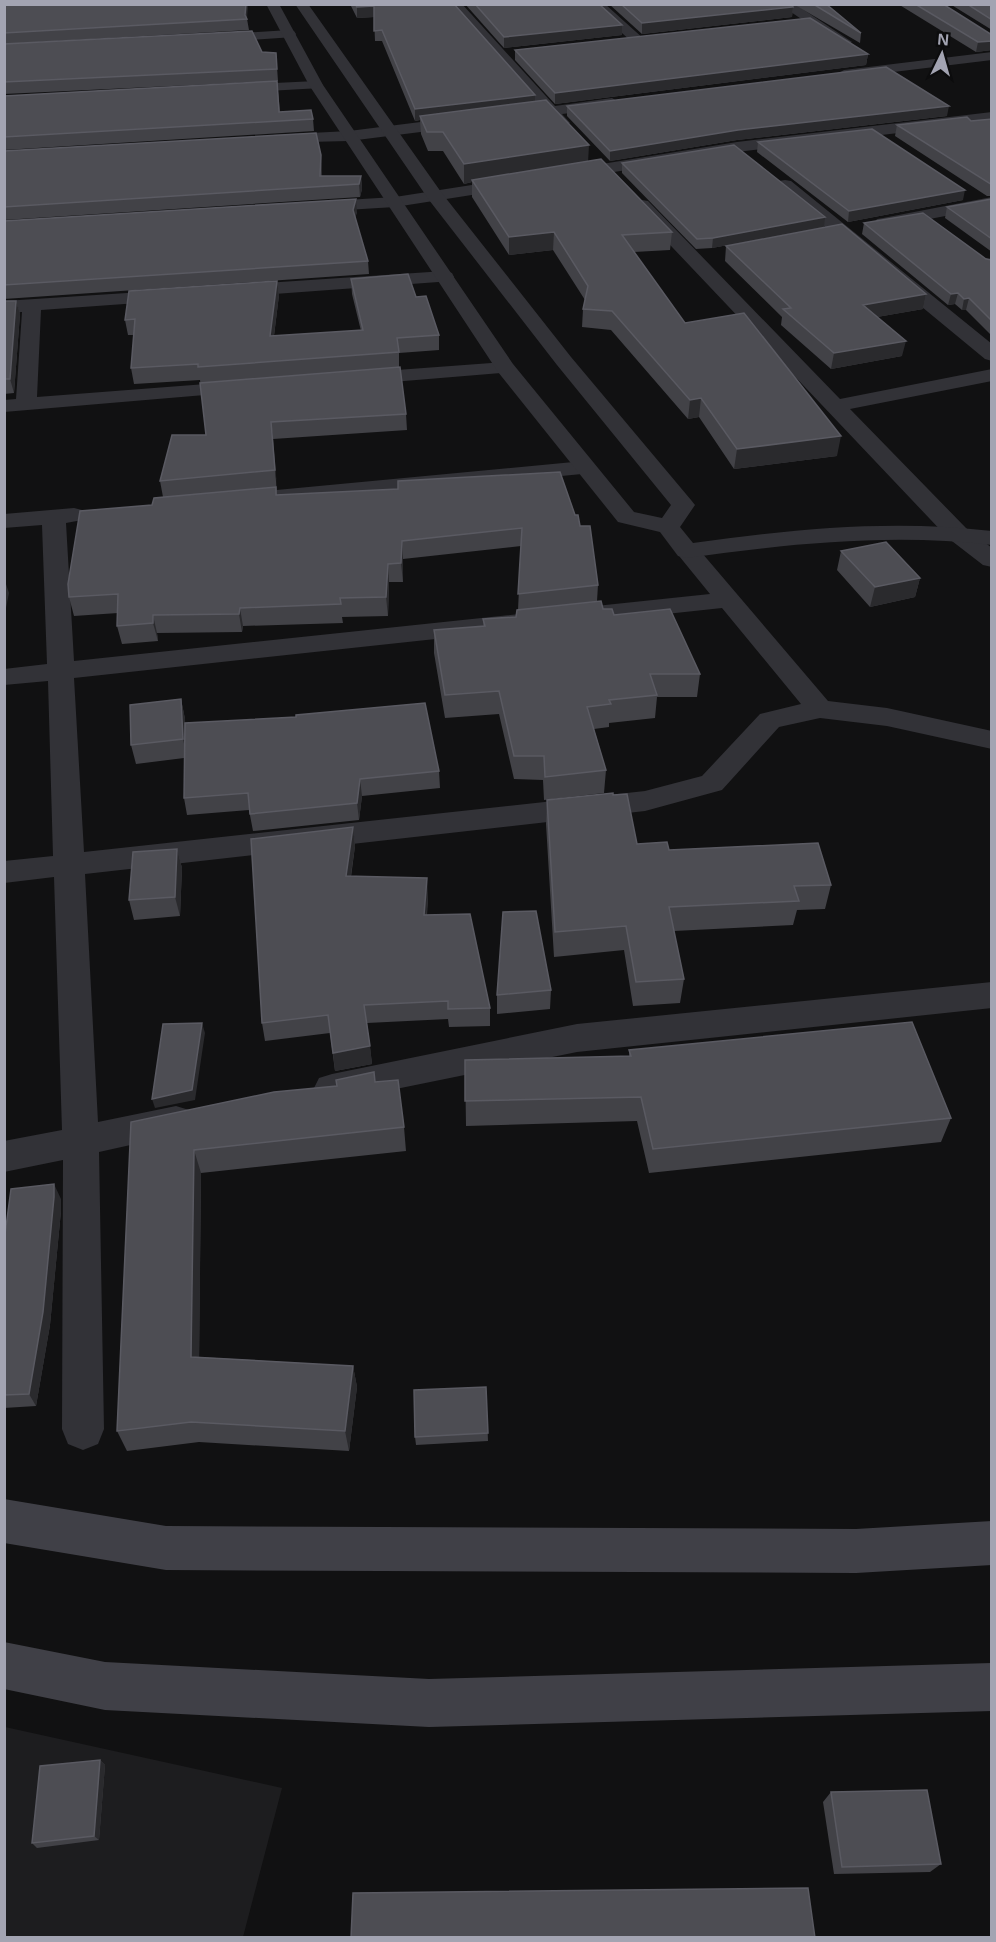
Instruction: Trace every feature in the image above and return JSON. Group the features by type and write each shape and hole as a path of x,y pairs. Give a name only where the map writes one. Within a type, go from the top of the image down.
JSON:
{"main road":[{"path":"4,1521 165,1548 856,1551 992,1544"},
{"path":"4,1665 105,1686 429,1703 992,1687"}],"street":[{"path":"272,4 316,85 505,368 626,517 668,526 820,709"},
{"path":"301,4 435,196 564,361 683,505 668,526"},
{"path":"454,4 574,136"},
{"path":"596,4 644,40 615,43"},
{"path":"785,4 908,81"},
{"path":"789,24 812,22"},
{"path":"194,39 289,34"},
{"path":"499,55 522,52"},
{"path":"830,76 992,56"},
{"path":"220,90 316,85"},
{"path":"254,141 349,136 632,101"},
{"path":"948,107 992,133"},
{"path":"300,208 435,196 737,147 992,117"},
{"path":"874,131 894,144"},
{"path":"737,147 754,161"},
{"path":"591,152 957,533 992,560"},
{"path":"772,175 843,230 992,355"},
{"path":"963,190 987,203"},
{"path":"820,235 987,203"},
{"path":"925,215 944,229"},
{"path":"693,259 716,255"},
{"path":"221,292 445,277"},
{"path":"4,308 186,295"},
{"path":"26,404 32,306"},
{"path":"342,380 505,368"},
{"path":"835,406 992,375"},
{"path":"4,406 260,386"},
{"path":"243,500 584,468"},
{"path":"4,521 101,513"},
{"path":"54,517 81,1141 83,1430"},
{"path":"687,551 866,530 957,533 992,538"},
{"path":"4,677 728,600"},
{"path":"4,872 645,801 712,783 770,720 820,709 887,717 992,740"},
{"path":"298,1095 577,1038 992,995"},
{"path":"4,1157 207,1114"}],"shaded area":[{"path":"5,1727 282,1788 243,1937 5,1938"}],"building":[{"path":"4,4 246,4 247,19 4,33"},
{"path":"355,4 454,4 535,95 415,109 382,30 374,31 374,6 357,7"},
{"path":"475,4 599,4 622,25 504,37"},
{"path":"621,4 791,4 793,7 642,23"},
{"path":"813,4 826,4 861,33"},
{"path":"915,4 943,4 992,35 992,41 978,42"},
{"path":"967,4 992,4 992,20"},
{"path":"810,18 868,54 555,93 515,50"},
{"path":"252,31 262,52 276,53 277,69 4,82 4,44"},
{"path":"886,67 949,106 738,130 610,151 567,106"},
{"path":"277,81 279,112 311,110 313,119 4,137 4,96"},
{"path":"546,100 589,145 464,164 443,132 427,132 420,116"},
{"path":"967,117 971,121 992,119 992,185 897,125"},
{"path":"872,129 965,190 849,211 758,142"},
{"path":"316,133 321,155 320,176 361,176 359,184 4,207 4,151"},
{"path":"734,145 825,217 697,239 622,163"},
{"path":"601,159 672,232 622,235 685,323 744,313 841,436 737,449 701,398 690,400 612,311 583,309 588,286 554,232 509,237 472,180"},
{"path":"356,199 353,210 368,261 4,285 4,221"},
{"path":"992,199 992,239 947,207"},
{"path":"923,213 986,259 992,260 992,321 969,298 964,299 958,293 951,294 864,223"},
{"path":"842,224 926,294 863,305 906,341 834,353 783,309 791,308 726,246"},
{"path":"408,274 416,297 426,296 439,335 397,338 399,352 198,367 198,364 131,368 135,319 125,320 129,291 277,281 270,336 363,330 351,279"},
{"path":"4,301 16,301 10,379 4,379"},
{"path":"400,367 406,414 271,422 275,470 160,481 172,435 206,435 200,383"},
{"path":"560,472 575,515 578,515 580,526 590,526 598,585 518,594 522,528 402,541 401,563 388,564 386,597 340,598 341,604 240,608 239,614 153,615 153,623 117,626 118,594 69,597 68,584 80,511 152,505 154,498 276,487 276,495 398,489 398,481"},
{"path":"886,542 920,578 875,587 841,551"},
{"path":"601,601 603,609 612,609 614,615 670,609 700,674 650,674 657,695 609,700 611,704 587,707 606,770 545,777 544,756 514,756 499,691 445,695 434,630 485,626 483,619 516,617 517,610"},
{"path":"181,699 183,739 131,745 130,705"},
{"path":"425,703 439,771 360,779 357,803 250,814 248,793 184,798 185,723 296,717 296,715"},
{"path":"613,793 613,795 627,794 637,844 667,842 669,850 818,843 831,885 794,886 799,901 669,907 684,979 636,982 626,926 555,932 547,800"},
{"path":"353,827 346,876 427,878 424,915 470,914 490,1008 448,1009 448,1001 364,1005 370,1046 333,1053 328,1015 262,1023 251,839"},
{"path":"177,849 175,897 129,900 133,852"},
{"path":"536,911 551,990 497,995 503,912"},
{"path":"912,1022 951,1118 653,1149 641,1097 465,1101 465,1060 631,1056 629,1050"},
{"path":"202,1023 192,1090 152,1099 163,1024"},
{"path":"374,1072 375,1082 398,1080 404,1127 194,1150 191,1357 353,1366 345,1431 191,1422 117,1431 131,1122 274,1092 337,1086 336,1080"},
{"path":"54,1184 43,1312 29,1394 4,1395 4,1242 11,1189"},
{"path":"486,1387 488,1433 415,1437 414,1390"},
{"path":"100,1760 94,1836 32,1843 40,1766"},
{"path":"927,1790 941,1864 842,1867 831,1792"},
{"path":"808,1888 815,1938 351,1938 353,1893"}]}
